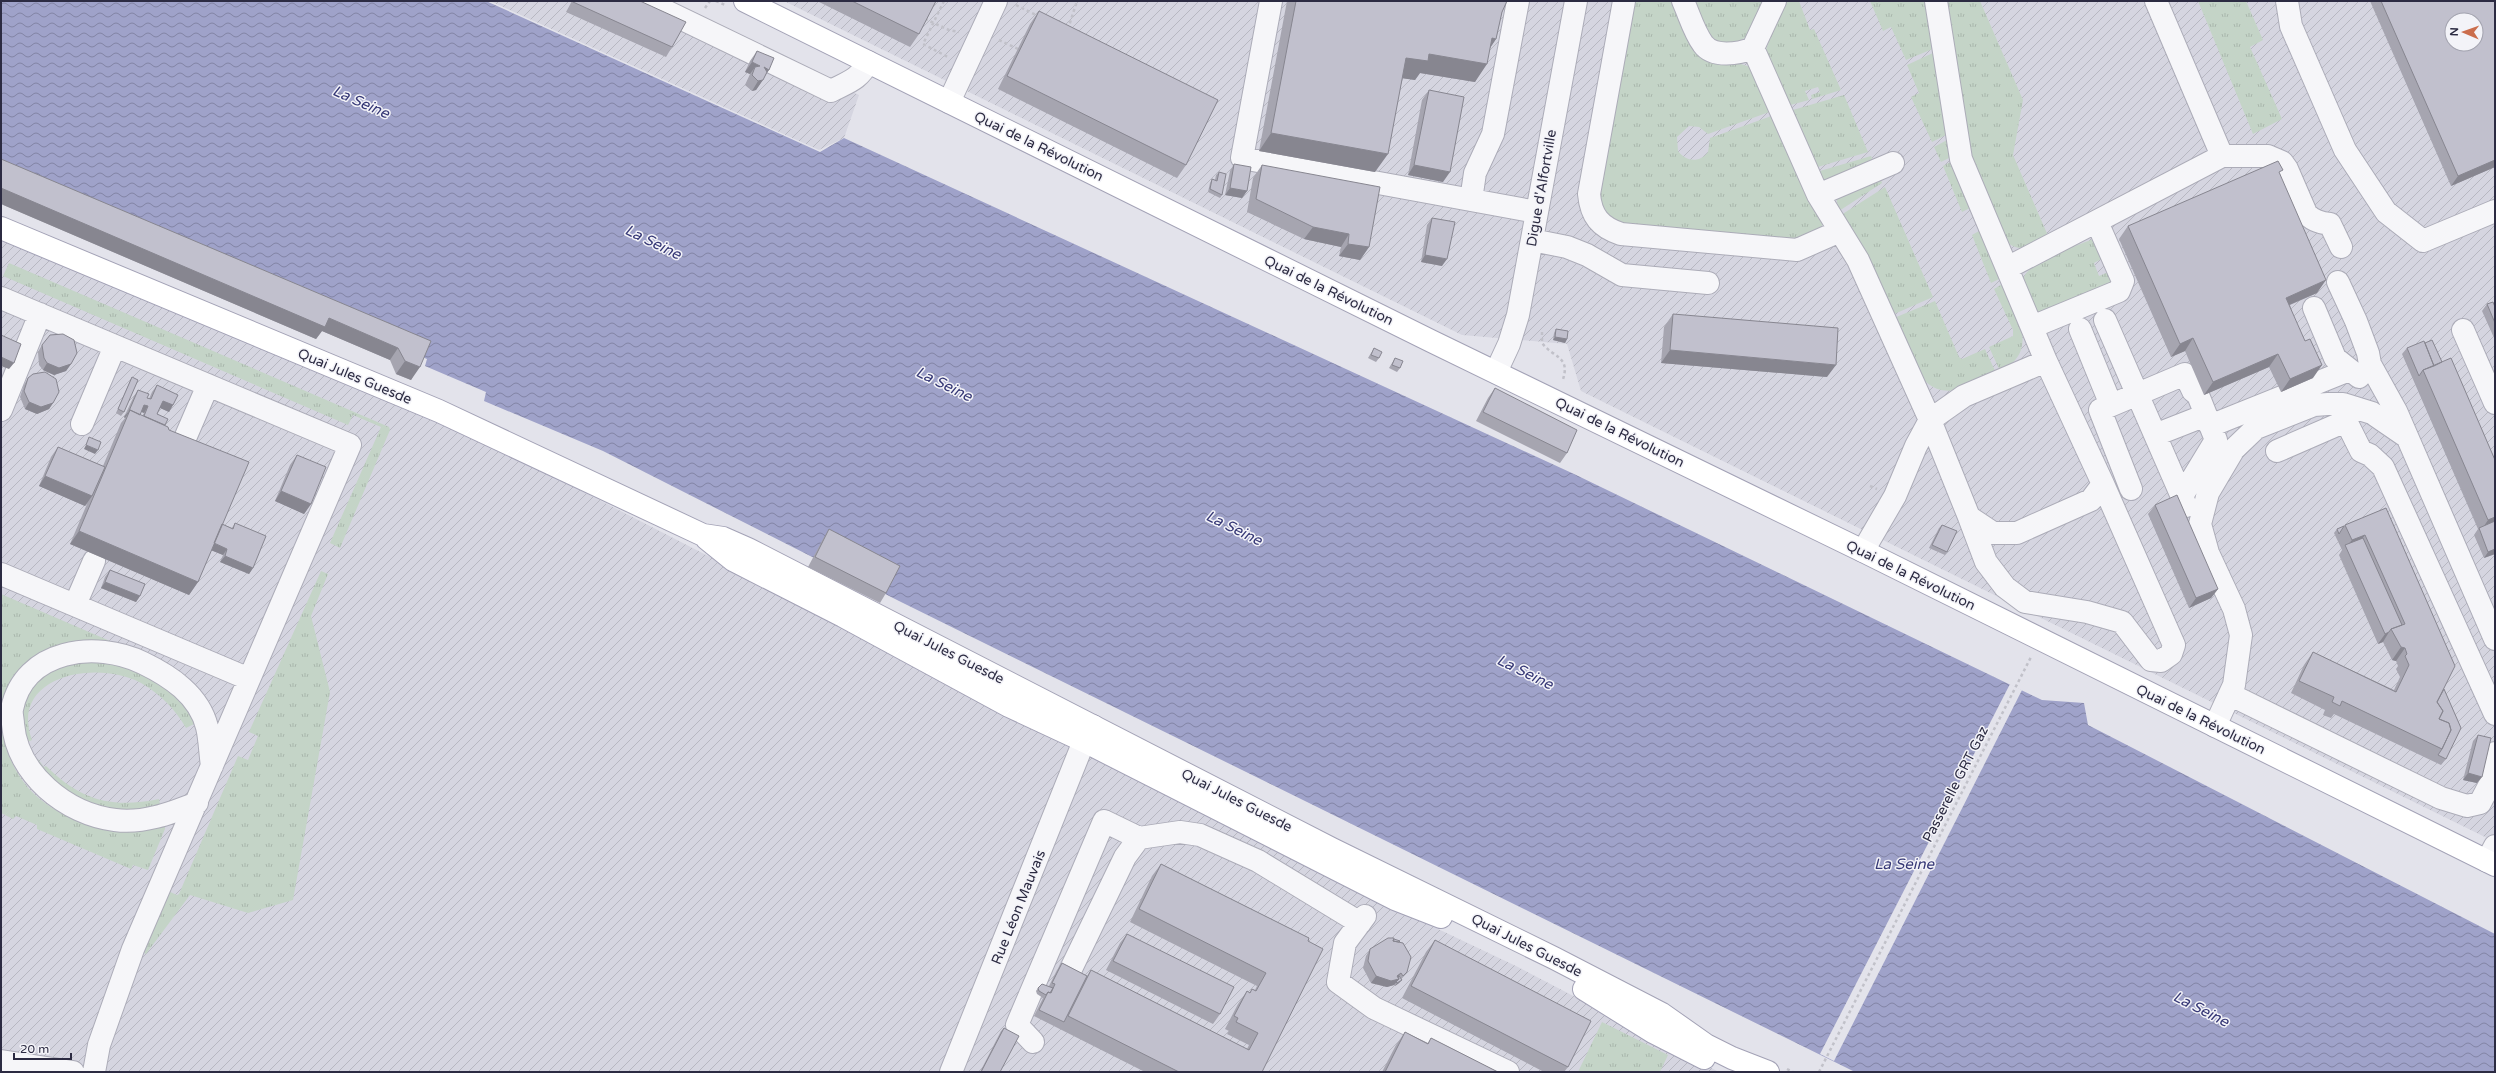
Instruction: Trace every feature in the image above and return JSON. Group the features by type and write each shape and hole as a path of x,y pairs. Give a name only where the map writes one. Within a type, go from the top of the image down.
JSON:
{"main road":[{"name":"Quai de la Révolution","path":"745,1 1496,372 1863,551 2215,726 2492,857"},
{"name":"Quai Jules Guesde","path":"1,228 439,411 703,535 733,560 843,616 1009,706 1088,734 1384,883 1662,1014 1706,1045 1732,1058 1768,1072"},
{"name":"Quai Jules Guesde","path":"1384,883 1395,900 1421,908 1538,965 1589,992 1653,1032 1731,1072"}],"street":[{"path":"646,1 831,91 857,78 862,74 868,62"},
{"path":"1271,1 1242,158 1537,212"},
{"path":"1471,200 1475,173 1493,134 1518,1"},
{"name":"Digue d'Alfortville","path":"1496,372 1515,326 1576,1"},
{"path":"1624,1 1589,194 1591,209 1596,219 1602,226 1621,234 1797,250 1840,231"},
{"path":"1683,1 1703,45 1720,53 1742,53 1753,48 1775,1"},
{"path":"1753,48 1818,196 1858,260 1930,420 1986,562 2005,587 2025,602 2088,612 2122,622 2151,660 2161,661 2171,654 2174,645 2103,484 2046,361 1961,159 1936,1"},
{"path":"2156,1 2222,156"},
{"path":"2287,1 2292,26 2345,150 2386,212 2423,241 2495,211"},
{"path":"949,102 1005,3"},
{"path":"2007,268 2222,156 2268,156 2282,162 2287,168 2306,213 2310,218 2323,224 2330,224 2341,247"},
{"path":"1818,196 1893,163"},
{"path":"2032,327 2119,291 2123,281 2097,222"},
{"path":"1532,240 1567,247 1588,255 1622,275 1708,283"},
{"path":"2258,416 2353,367 2368,353 2356,320 2338,282"},
{"path":"1,298 350,445 133,949 98,1045 94,1072"},
{"path":"2314,308 2353,367 2396,411 2495,639"},
{"path":"1,410 40,314"},
{"path":"2105,320 2187,508 2200,524 2208,553 2234,609 2241,635 2234,685 2231,695 2215,726"},
{"path":"2080,329 2111,405"},
{"path":"2463,330 2495,403"},
{"path":"82,424 115,346"},
{"path":"1863,551 1895,496 1916,446 1930,420 1964,396 2046,361"},
{"path":"2314,365 2353,367"},
{"path":"2353,367 2347,410 2361,451 2370,455 2383,467 2495,714"},
{"path":"2131,489 2100,410 2185,374 2193,391 2198,395 2216,440 2182,496"},
{"path":"183,443 208,385"},
{"path":"2155,435 2208,420 2258,416 2314,405 2372,413 2407,437"},
{"path":"2258,416 2278,453 2347,410"},
{"path":"2200,524 2208,493 2234,449 2256,428 2258,416"},
{"path":"1969,517 1993,533 2017,533 2091,500 2103,484"},
{"path":"75,605 94,561"},
{"path":"1,574 249,679"},
{"path":"132,658 141,634"},
{"path":"197,803 164,815 137,820 115,820 74,807 33,777 22,760 14,736 12,710 19,688 32,672 51,659 72,652 104,651 132,658 168,675 191,696 207,726 212,767"},
{"path":"2231,695 2441,798 2467,806 2480,803 2489,786 2494,772"},
{"name":"Rue Léon Mauvais","path":"950,1072 1088,734"},
{"path":"1033,1042 1017,1025 1104,821 1140,838 1180,832 1200,835 1258,861 1363,920 1345,943 1338,982 1374,1008 1508,1072"},
{"path":"1070,971 1118,871 1140,838"},
{"path":"1,1061 72,1072"}],"path":[{"path":"705,8 710,1"},
{"path":"944,1 923,44 952,58"},
{"path":"1068,30 1077,1"},
{"path":"1005,3 1042,17"},
{"path":"1061,27 1074,33"},
{"path":"1542,332 1542,343 1557,354 1564,367 1564,378 1560,387"},
{"path":"1870,486 1883,493"},
{"name":"Passerelle GRT Gaz","path":"1819,1072 2034,651"}],"shaded area":[{"path":"490,1 655,1 859,95 844,138 819,150"},
{"path":"784,1 2495,1 2495,842 1581,391 1567,344 1462,335"},
{"path":"1,229 438,417 1375,899 1518,967 1719,1072 1,1072"}],"green space":[{"path":"1628,1 1675,1 1735,62 1750,67 1775,110 1708,134 1699,127 1689,126 1677,137 1678,151 1681,155 1689,159 1693,160 1701,158 1708,152 1710,138 1777,114 1823,221 1822,227 1812,240 1620,230 1594,200"},
{"path":"1694,1 1766,1 1749,36 1731,45 1717,43 1708,34"},
{"path":"1788,1 1799,1 1810,30 1814,29 1841,90 1812,99 1811,95 1820,92 1818,87 1805,91 1809,100 1783,107 1763,57 1784,3"},
{"path":"1870,1 1926,1 1935,48 1906,60 1891,27 1883,31"},
{"path":"1945,1 1980,1 2023,100 2013,155 2049,238 2030,247 2019,248 2008,243 2002,237 1968,155"},
{"path":"2198,1 2246,1 2263,40 2250,47 2282,119 2253,134"},
{"path":"1935,52 1948,134 1932,142 1911,97 1919,93 1907,65"},
{"path":"1844,95 1868,152 1811,169 1786,112"},
{"path":"1949,139 1951,157 1941,162 1934,147"},
{"path":"1871,156 1876,166 1823,186 1813,173"},
{"path":"1952,161 1972,207 1962,212 1943,166"},
{"path":"1879,175 1882,183 1839,211 1836,197"},
{"path":"1885,187 1933,297 1892,315 1841,215"},
{"path":"1981,230 2001,278 1991,283 1972,235"},
{"path":"2098,237 2107,256 2094,263 2099,276 2113,270 2118,282 2049,317 2035,312 2024,286 2024,277 2028,271 2045,259"},
{"path":"9,263 389,427 390,430 340,548 330,543 381,427 353,415 348,425 3,276"},
{"path":"2004,283 2019,319 2022,331 2022,342 2020,353 2012,363 2000,371 1989,347 2013,336 2013,330 1994,289"},
{"path":"1935,301 1959,357 1962,359 1985,349 1996,373 1956,390 1942,390 1931,386 1922,378 1914,368 1894,318"},
{"path":"321,571 328,574 311,616 330,692 293,900 248,913 190,895 146,954 142,952 168,891 177,895 179,894 238,756 248,760 258,736 249,732"},
{"path":"1,594 110,641 107,646 86,646 2,708 4,738 8,753 14,766 30,790 41,800 64,815 78,820 92,822 165,825 165,829 148,870 133,865 131,869 37,829 37,825 16,816 13,819 1,813"},
{"path":"87,659 120,664 151,676 177,696 187,708 196,723 186,728 177,714 166,702 141,683 123,676 102,673 81,673 61,678 45,687 33,700 28,718 32,740 26,743 34,761 38,759 44,767 46,766 71,787 84,794 112,802 126,803 159,799 161,810 152,813 134,815 115,815 88,809 89,802 77,798 74,802 46,785 33,771 23,751 19,732 20,714 25,698 35,684 49,673 66,664"},
{"path":"1602,1022 1668,1055 1660,1072 1578,1072"}],"water":[{"name":"La Seine","path":"1,1 486,1 820,152 844,138 1574,474 2042,700 2084,703 2088,725 2495,934 2495,1072 1855,1072 899,601 603,451 484,401 486,392 425,366 427,359 1,177"}],"pier":[{"path":"2010,684 2022,690 1834,1061 1820,1054"}],"building":[{"path":"640,1 686,22 672,47 573,2"},
{"path":"852,1 936,1 919,34"},
{"path":"1296,1 1507,1 1502,12 1496,39 1492,38 1487,64 1429,54 1428,61 1406,58 1388,154 1271,133"},
{"path":"2381,1 2495,1 2495,160 2458,176"},
{"path":"1039,11 1218,100 1186,165 1007,76"},
{"path":"757,51 774,58 769,70 764,67 767,72 763,80 758,81 752,75 755,67 760,66 752,62"},
{"path":"1429,90 1464,97 1450,172 1414,165"},
{"path":"1,159 431,341 420,367 405,361 398,348 329,318 325,327 1,188"},
{"path":"2278,161 2283,170 2279,172 2326,280 2286,298 2305,341 2310,339 2322,365 2290,379 2278,354 2213,382 2193,338 2180,344 2128,226"},
{"path":"1234,164 1251,167 1247,191 1230,188"},
{"path":"1262,165 1380,187 1369,247 1348,244 1349,234 1313,227 1256,199"},
{"path":"1219,172 1226,174 1222,195 1210,189 1212,179 1217,181"},
{"path":"1432,218 1455,222 1447,259 1425,255"},
{"path":"2493,302 2495,307 2495,323 2487,304"},
{"path":"1673,314 1838,328 1836,365 1670,350"},
{"path":"1556,329 1568,331 1567,339 1555,337"},
{"path":"63,334 74,340 77,353 71,364 59,368 47,363 44,358 42,345 50,335"},
{"path":"1,335 21,344 14,363 1,357"},
{"path":"2432,340 2442,362 2434,366 2425,343"},
{"path":"2424,341 2434,366 2423,370 2419,376 2407,348"},
{"path":"1374,348 1382,352 1379,358 1371,355"},
{"path":"1395,358 1403,361 1400,368 1392,365"},
{"path":"2451,358 2495,460 2495,517 2488,520 2423,370"},
{"path":"45,372 56,379 59,392 53,403 41,407 29,402 24,391 28,378 33,374"},
{"path":"132,377 138,380 124,412 118,409"},
{"path":"157,385 178,395 173,405 163,401 157,414 168,419 165,425 144,416 148,406 144,405 140,415 130,410 129,411 138,390 149,394 147,398 151,399"},
{"path":"1495,388 1577,430 1567,453 1483,412"},
{"path":"130,410 168,427 169,430 249,462 198,582 79,531"},
{"path":"89,437 101,442 98,450 86,445"},
{"path":"58,447 105,467 92,496 45,476"},
{"path":"297,455 326,467 311,504 281,491"},
{"path":"2177,495 2218,589 2196,598 2155,505"},
{"path":"2386,508 2455,666 2437,702 2443,711 2439,719 2449,723 2451,730 2442,749 2342,701 2340,706 2332,702 2334,697 2299,681 2313,652 2396,692 2409,665 2405,656 2407,654 2405,648 2401,647 2391,629 2405,624 2365,535 2352,540 2345,525"},
{"path":"2495,521 2495,549 2488,552 2479,528"},
{"path":"235,523 266,536 253,568 225,556 227,549 214,543 222,524 233,529"},
{"path":"1942,525 1957,531 1947,552 1932,545"},
{"path":"2344,526 2339,534 2337,529"},
{"path":"829,529 900,566 886,593 815,557"},
{"path":"2363,538 2402,625 2391,629 2385,634 2345,545"},
{"path":"110,570 145,584 140,596 105,582"},
{"path":"2444,689 2461,728 2446,759 2438,755 2451,730 2449,723 2439,719 2443,711 2437,702"},
{"path":"2478,735 2491,738 2482,777 2468,773"},
{"path":"1161,864 1309,938 1308,941 1323,949 1262,1072 1179,1072 1068,1016 1091,970 1249,1050 1258,1033 1236,1022 1238,1018 1234,1016 1247,991 1250,993 1252,989 1256,991 1266,973 1139,909"},
{"path":"1127,934 1234,987 1220,1014 1113,961"},
{"path":"1388,938 1394,938 1393,941 1403,943 1411,957 1407,972 1403,976 1401,973 1397,976 1399,979 1391,981 1376,976 1368,961 1370,949"},
{"path":"1394,939 1400,941 1393,941"},
{"path":"1435,940 1591,1021 1568,1067 1411,986"},
{"path":"1062,963 1087,976 1064,1022 1039,1010 1048,992 1051,993 1055,984 1052,983"},
{"path":"1399,976 1402,980 1397,983 1396,982 1399,979"},
{"path":"1042,984 1053,988 1050,993 1048,992 1046,995 1039,991 1038,988"},
{"path":"1004,1028 1019,1036 1000,1072 981,1072"},
{"path":"1405,1032 1428,1044 1431,1038 1498,1072 1385,1072"}]}
